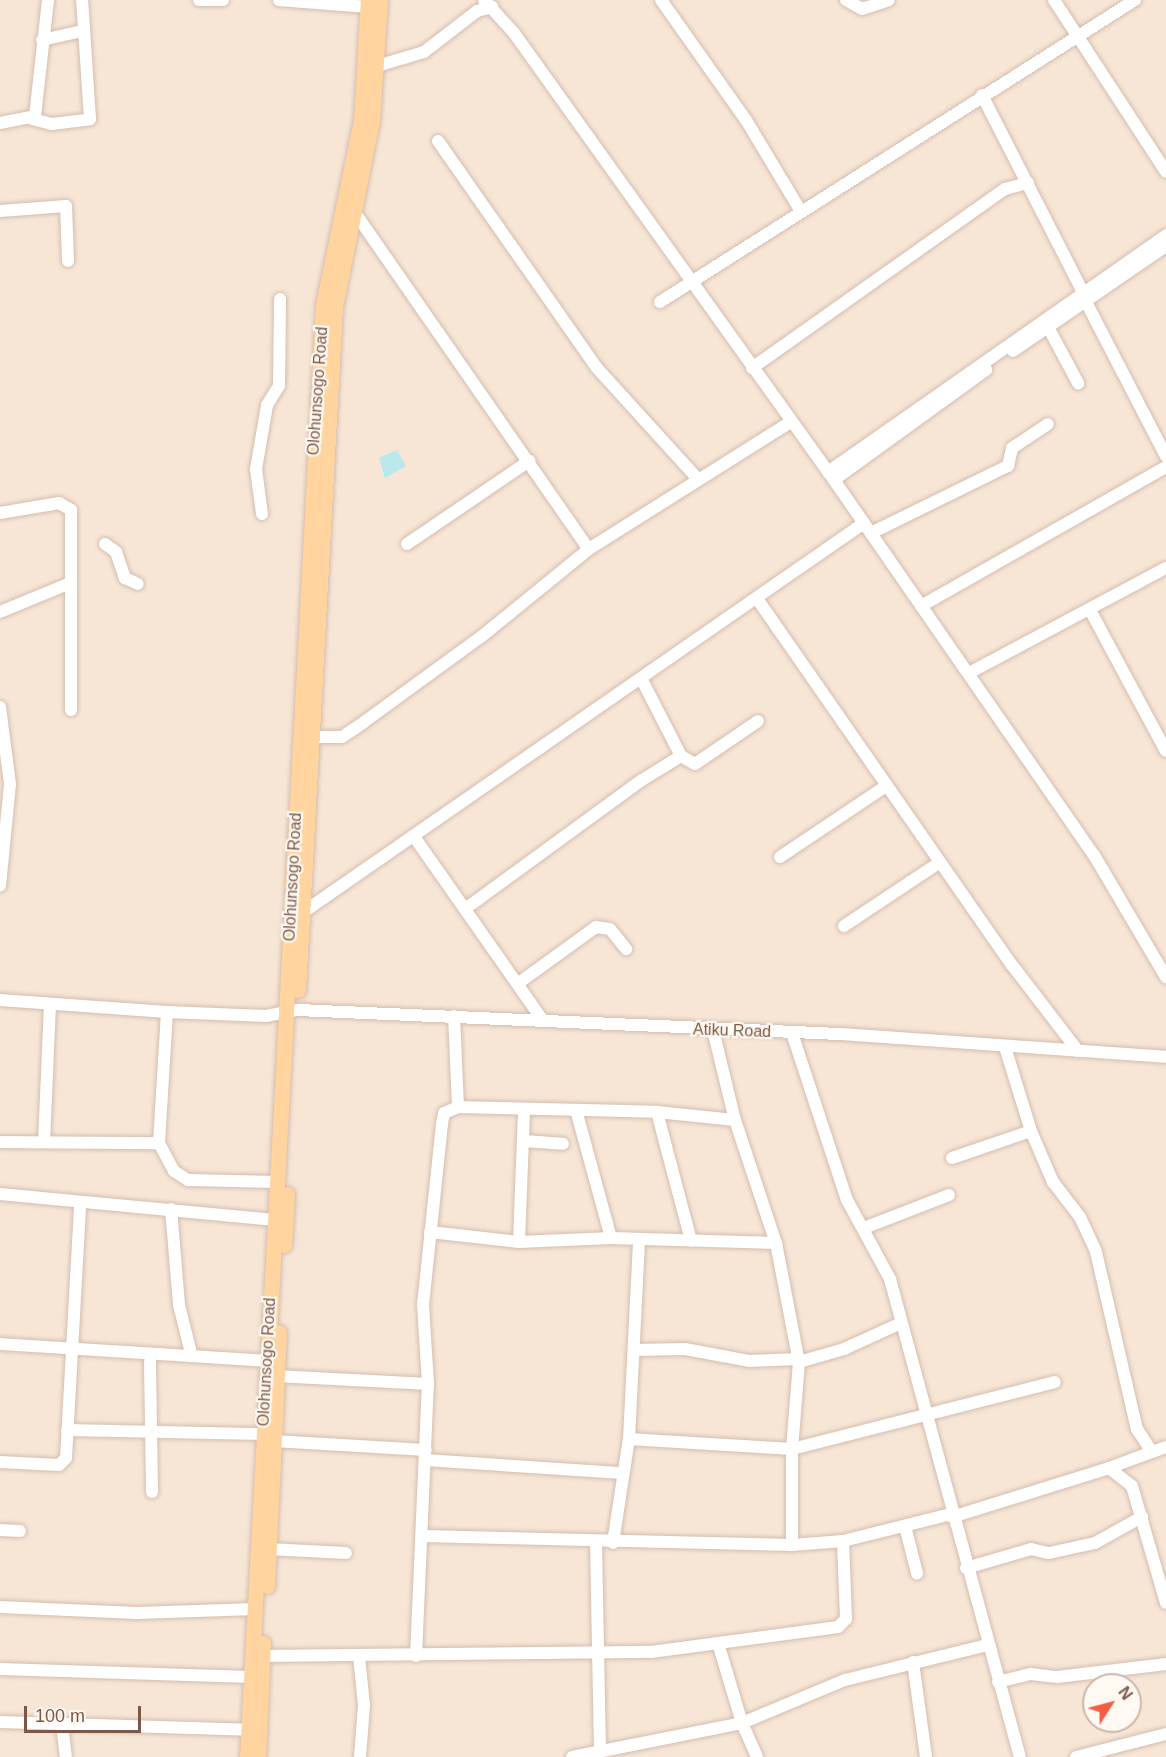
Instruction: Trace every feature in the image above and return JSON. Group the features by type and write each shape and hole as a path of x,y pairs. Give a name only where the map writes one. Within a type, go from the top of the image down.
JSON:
{"main road":[{"name":"Olohunsogo Road","path":"247,1757 255,1609 269,1438 277,1376 322,402 335,307 377,66 372,2"},
{"name":"Olohunsogo Road","path":"258,1757 269,1549 267,1361 277,1182 302,912 312,737 323,305 361,120 372,2"}],"street":[{"path":"32,118 38,110 42,40 48,0"},
{"path":"0,123 32,118 52,124 90,119 82,31 82,0"},
{"path":"199,0 224,0"},
{"path":"279,0 372,2"},
{"path":"661,0 746,120 800,210"},
{"path":"846,0 862,9 889,0"},
{"path":"1054,0 1080,34 1166,172"},
{"path":"660,302 800,210 1135,0"},
{"path":"377,66 424,52 488,3 692,282 969,673 1094,855 1166,977"},
{"path":"42,40 82,31"},
{"path":"982,95 1166,456"},
{"path":"438,141 596,367 697,478"},
{"path":"752,368 1005,189 1019,170"},
{"path":"1005,189 1028,183"},
{"path":"0,211 66,206 68,261"},
{"path":"353,210 589,549"},
{"path":"831,476 1166,235"},
{"path":"831,476 1048,327 1084,296 1166,246"},
{"path":"262,514 256,469 267,405 279,386 280,299"},
{"path":"1048,327 1078,383"},
{"path":"312,737 342,737 482,636 589,549 697,478 791,422"},
{"path":"302,912 415,838 758,600 867,528 1008,466 1012,448 1048,424"},
{"path":"407,544 529,461"},
{"path":"921,606 1166,467"},
{"path":"0,513 67,504 71,529 68,585 70,710"},
{"path":"105,544 116,552 125,578 138,584"},
{"path":"969,673 1166,568"},
{"path":"0,612 68,585"},
{"path":"758,600 939,863 1078,1051"},
{"path":"1090,610 1166,752"},
{"path":"642,680 681,756 695,764 758,722"},
{"path":"0,707 10,784 0,886"},
{"path":"465,909 681,756"},
{"path":"780,857 886,786"},
{"path":"415,838 520,982 543,1021"},
{"path":"844,926 939,863"},
{"path":"520,982 596,927 610,929 626,949"},
{"name":"Atiku Road","path":"0,1000 167,1012 266,1016 293,1011 454,1016 834,1034 1166,1057"},
{"path":"44,1142 50,1004"},
{"path":"167,1012 159,1143 174,1171 188,1180 277,1182"},
{"path":"454,1016 458,1107"},
{"path":"713,1030 735,1120 776,1243 798,1361 792,1449 792,1545"},
{"path":"792,1033 847,1200 883,1260 987,1645 1020,1757"},
{"path":"1005,1047 1031,1131 1053,1182 1080,1218 1096,1252 1132,1412 1152,1452"},
{"path":"416,1656 428,1384 423,1305 444,1113 458,1107 657,1112 735,1120"},
{"path":"519,1242 524,1110"},
{"path":"576,1110 611,1238"},
{"path":"657,1112 691,1241"},
{"path":"952,1158 1031,1131"},
{"path":"0,1142 159,1143"},
{"path":"524,1142 564,1143"},
{"path":"0,1194 80,1204 171,1209 275,1220"},
{"path":"864,1228 949,1195"},
{"path":"0,1462 59,1465 66,1458 70,1348 80,1204"},
{"path":"171,1209 179,1305 190,1353"},
{"path":"430,1232 519,1242 611,1238 776,1243"},
{"path":"614,1543 629,1439 639,1239"},
{"path":"634,1350 685,1349 749,1361 798,1361 844,1349 901,1323"},
{"path":"0,1344 190,1353 267,1361"},
{"path":"150,1362 152,1492"},
{"path":"277,1376 428,1384"},
{"path":"629,1439 792,1449 1055,1382"},
{"path":"67,1430 269,1438 623,1473"},
{"path":"422,1536 614,1543 792,1545 843,1541 952,1516 1109,1468 1166,1447"},
{"path":"1109,1468 1132,1486 1166,1603"},
{"path":"966,1568 1031,1549 1049,1553 1095,1543 1142,1517"},
{"path":"905,1526 917,1573"},
{"path":"0,1530 20,1531"},
{"path":"263,1656 595,1654 718,1643 843,1624 847,1596 843,1541"},
{"path":"596,1542 595,1654 600,1748"},
{"path":"269,1549 346,1553"},
{"path":"0,1607 159,1613 255,1609"},
{"path":"718,1643 742,1723 757,1757"},
{"path":"572,1757 600,1748 742,1723 845,1680 987,1645"},
{"path":"360,1656 364,1705 360,1757"},
{"path":"913,1662 926,1757"},
{"path":"998,1682 1031,1674 1068,1676 1166,1664"},
{"path":"0,1669 251,1677"},
{"path":"0,1722 248,1730"},
{"path":"62,1725 66,1757"},
{"path":"1076,1757 1166,1734"}],"shaded area":[{"path":"0,0 1166,0 1166,1757 0,1757"}],"water":[{"path":"397,450 406,466 385,478 379,458"}]}
